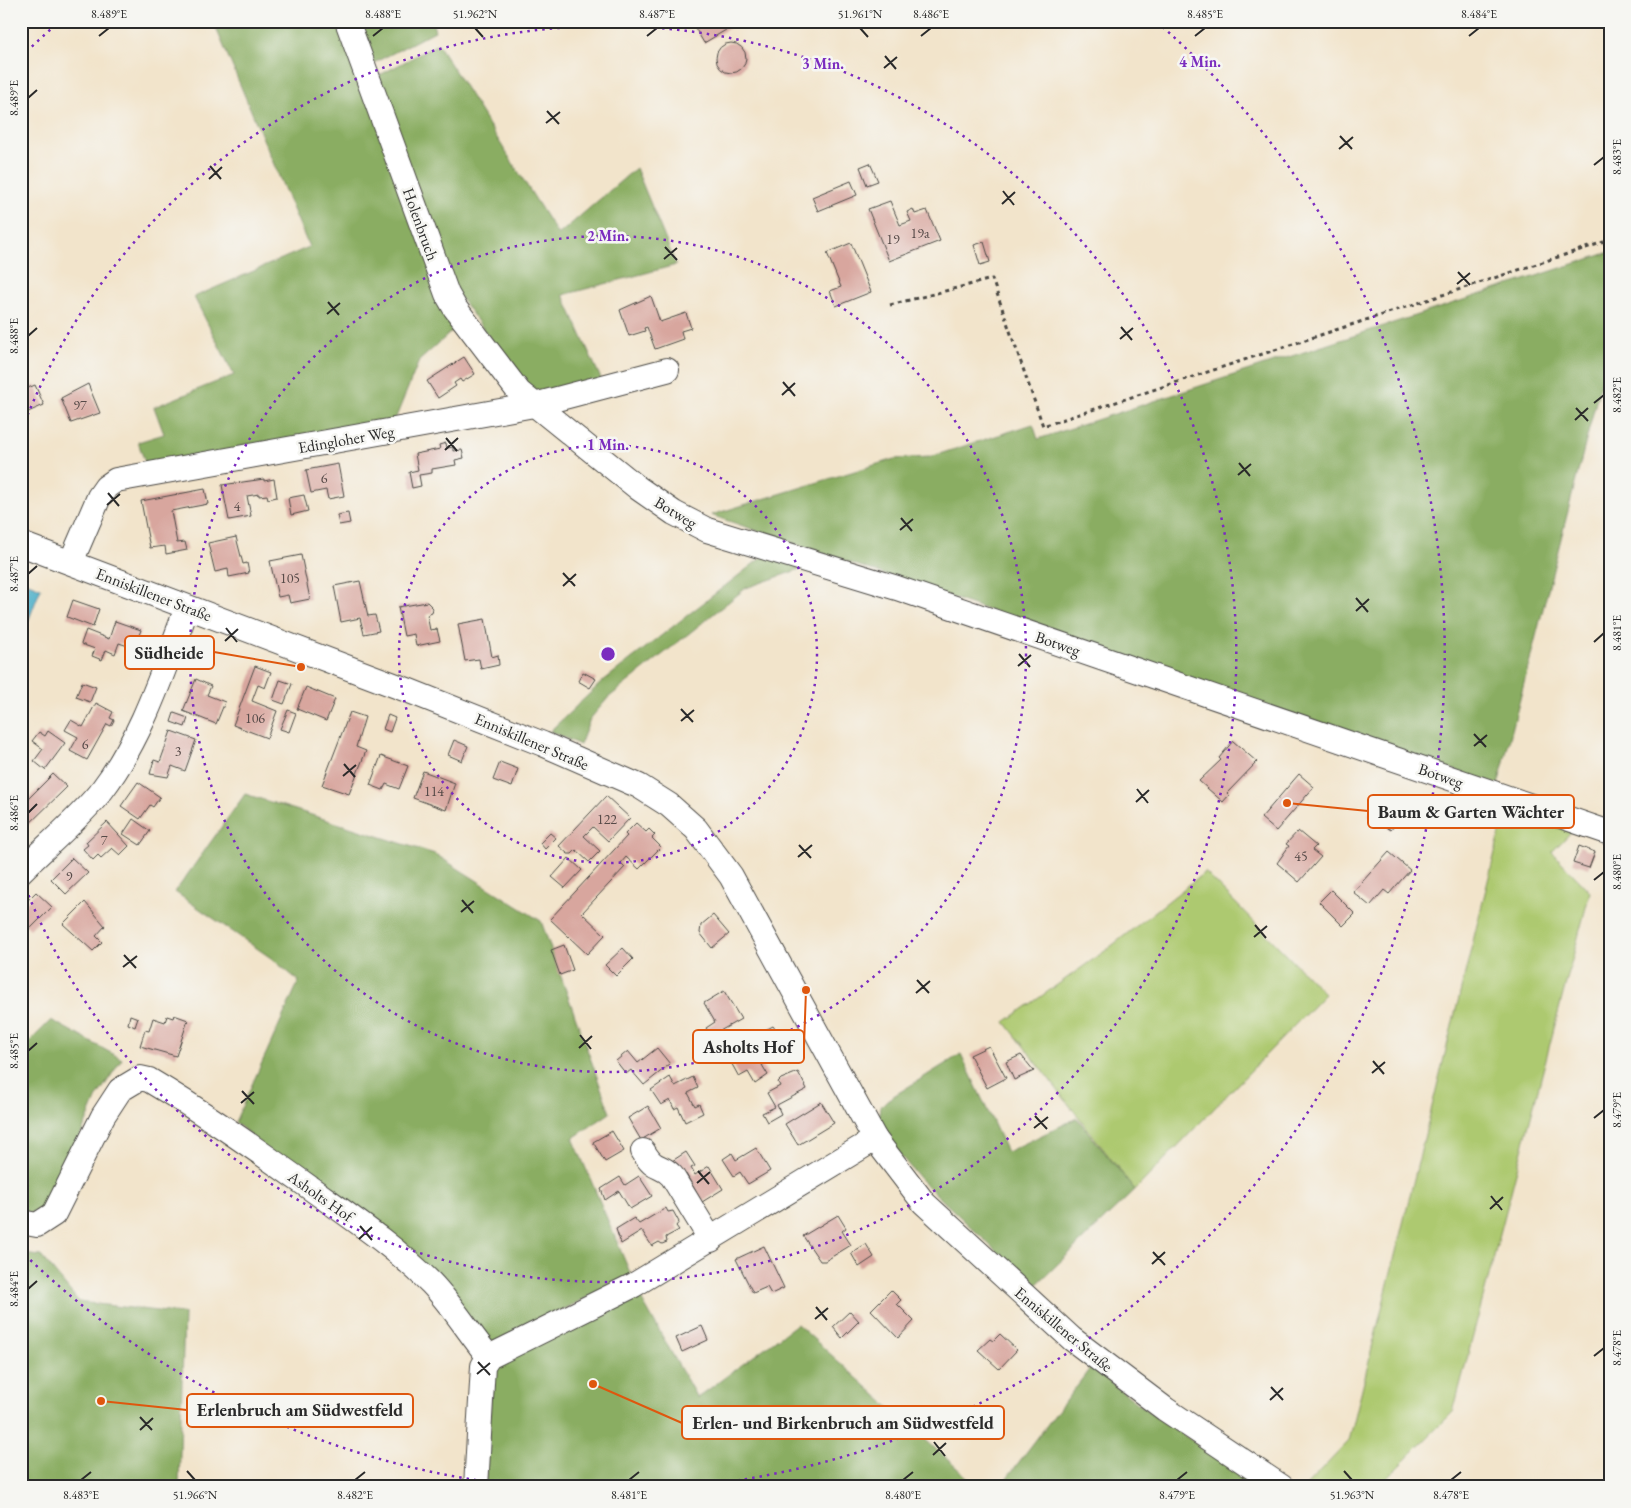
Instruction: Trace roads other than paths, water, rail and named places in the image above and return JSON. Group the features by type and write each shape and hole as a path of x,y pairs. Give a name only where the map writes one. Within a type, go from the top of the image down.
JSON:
{"street":[{"name":"Holenbruch","path":"347,21 446,294 511,382 534,405"},
{"name":"Edingloher Weg","path":"71,562 99,497 106,487 116,480 534,405 667,370"},
{"name":"Botweg","path":"534,405 638,488 674,513 707,530 897,588 1610,833"},
{"name":"Enniskillener Straße","path":"21,544 407,690 543,744 640,786 669,805 696,829 731,876 875,1139 924,1202 1072,1339 1165,1409 1282,1487"},
{"path":"21,871 101,791 118,766 148,710 187,608"},
{"name":"Asholts Hof","path":"21,1222 37,1225 54,1214 103,1116 120,1090 129,1082 140,1078 149,1080 203,1112 386,1242 432,1284 462,1319 476,1342 489,1357"},
{"path":"476,1487 483,1366 489,1357 634,1285 712,1240 875,1139"},
{"path":"643,1151 651,1165 667,1170 672,1176 712,1240"}],"water":[{"path":"21,580 41,588 27,624 21,621"}],"place":[{"name":"Südheide","path":"301,667"},
{"name":"Baum & Garten Wächter","path":"1287,803"},
{"name":"Asholts Hof","path":"806,990"},
{"name":"Erlen- und Birkenbruch am Südwestfeld","path":"593,1384"},
{"name":"Erlenbruch am Südwestfeld","path":"101,1401"}]}
